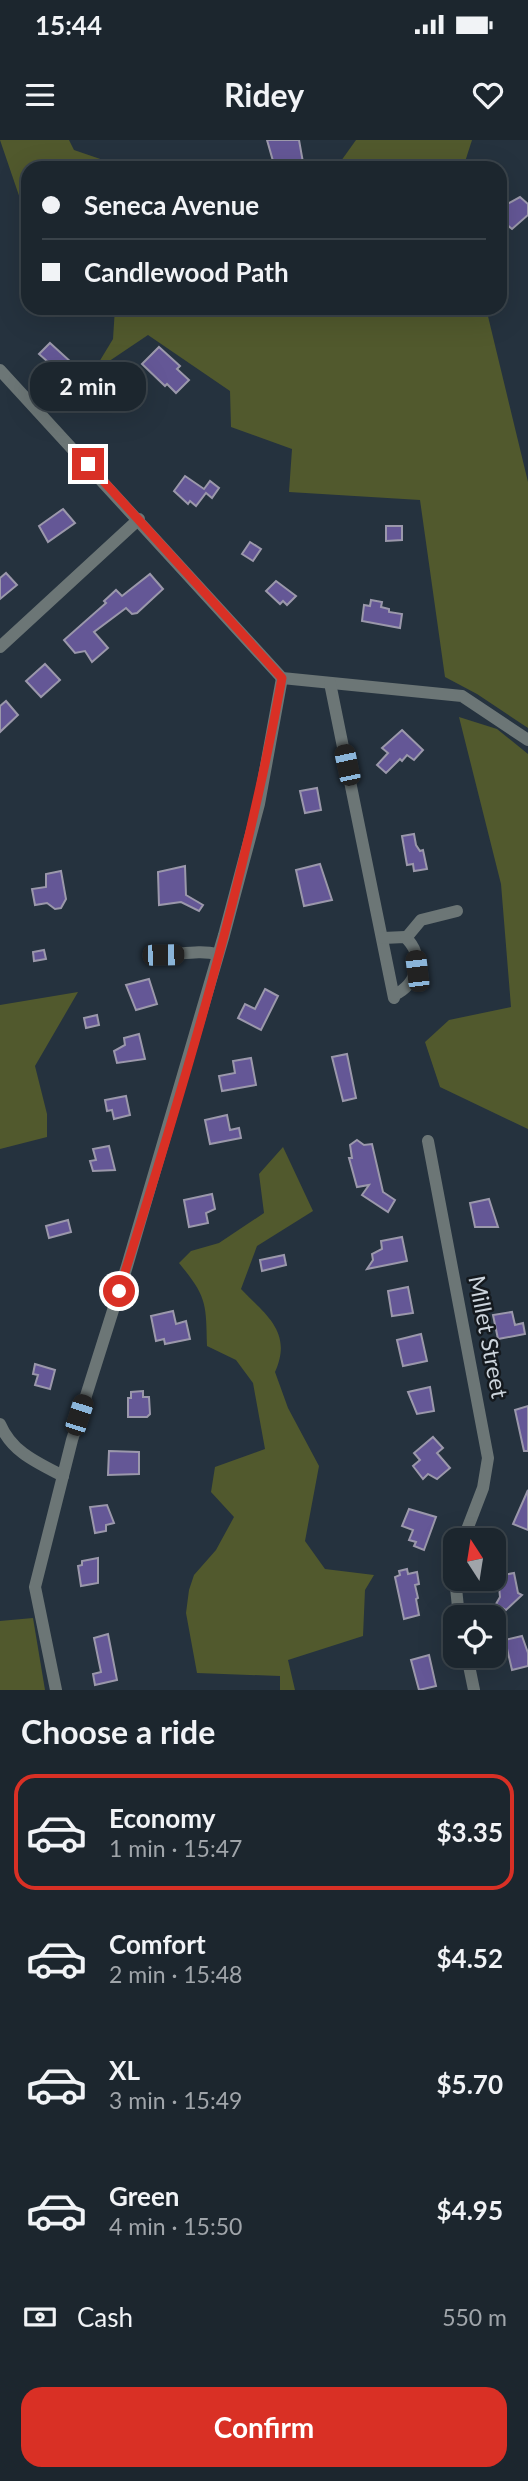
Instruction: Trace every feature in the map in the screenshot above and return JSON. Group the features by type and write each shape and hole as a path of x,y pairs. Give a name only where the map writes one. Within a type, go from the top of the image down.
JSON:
{"street":[{"path":"0,370 282,678 462,696 528,740"},
{"path":"0,647 139,519"},
{"path":"56,1690 35,1587 63,1476 218,954 259,804 282,678"},
{"path":"330,683 394,997 411,984 417,971 413,949 406,938"},
{"path":"406,938 421,920 457,911"},
{"path":"383,938 406,938"},
{"path":"163,955 187,954 199,950 218,954"},
{"name":"Millet Street","path":"428,1140 488,1458 483,1488 468,1528"},
{"path":"0,1423 7,1441 23,1455 63,1476"},
{"path":"469,1668 474,1690"}],"green space":[{"path":"0,140 69,140 74,150 106,161 21,161 21,202"},
{"path":"356,140 472,140 465,161 341,161"},
{"path":"115,315 488,315 528,482 528,728 477,694 445,677 420,500 289,492 292,449 231,427 230,391 148,335 93,372 113,339"},
{"path":"459,717 497,729 528,754 528,1129 440,1087 425,1042 449,1020 511,1007 501,884"},
{"path":"78,992 35,1066 47,1114 47,1137 0,1149 0,1005"},
{"path":"283,1147 313,1211 257,1246 241,1289 267,1316 279,1335 280,1358 275,1372 288,1408 319,1466 305,1541 325,1569 374,1575 365,1590 363,1636 288,1660 295,1690 280,1690 280,1676 197,1673 186,1613 194,1575 216,1550 234,1517 211,1492 215,1467 265,1449 253,1383 236,1360 207,1346 203,1301 195,1284 179,1263 191,1251 219,1243 264,1213 259,1174"},
{"path":"33,1618 45,1690 0,1690 0,1621"}],"building":[{"path":"267,140 299,140 303,161 273,161"},
{"path":"520,197 528,204 528,215 512,229 507,225 507,204"},
{"path":"50,343 83,373 73,384 39,354"},
{"path":"159,347 180,366 177,369 189,380 176,393 142,364"},
{"path":"185,476 204,489 210,481 219,488 212,498 206,493 196,506 190,501 188,504 174,491"},
{"path":"63,509 75,523 48,542 39,526"},
{"path":"386,526 402,526 402,540 386,541"},
{"path":"250,542 261,549 253,561 242,554"},
{"path":"6,573 17,585 0,599 0,578"},
{"path":"150,574 163,589 137,613 132,614 126,608 94,632 108,648 92,662 85,651 75,653 64,640 106,603 104,601 116,590 122,596"},
{"path":"276,581 296,596 287,605 283,601 280,604 266,591"},
{"path":"371,600 382,602 381,607 389,609 389,612 402,614 400,628 362,621 364,605 370,606"},
{"path":"45,664 60,680 41,697 26,681"},
{"path":"6,701 18,715 0,732 0,706"},
{"path":"402,730 423,750 414,760 407,755 402,761 400,759 386,773 377,765 388,753 382,748"},
{"path":"317,788 321,810 305,813 300,791"},
{"path":"414,834 416,845 420,851 423,850 427,869 414,871 413,864 407,865 402,836"},
{"path":"320,864 332,900 304,906 296,870"},
{"path":"185,866 186,895 203,905 199,911 181,902 159,905 158,872"},
{"path":"61,871 66,899 61,908 55,909 47,903 35,905 32,889 46,887 46,874"},
{"path":"44,950 46,959 34,961 33,952"},
{"path":"149,979 157,1004 136,1010 126,985"},
{"path":"265,989 278,996 261,1030 238,1018 245,1004 255,1009"},
{"path":"97,1015 99,1025 86,1028 84,1018"},
{"path":"139,1034 145,1059 117,1063 114,1051 125,1045 124,1038"},
{"path":"347,1054 356,1098 343,1101 332,1057"},
{"path":"251,1058 256,1085 222,1091 219,1076 235,1073 233,1061"},
{"path":"126,1096 130,1115 114,1119 112,1110 107,1111 105,1100"},
{"path":"227,1115 230,1130 239,1128 241,1138 210,1144 205,1120"},
{"path":"357,1140 364,1145 372,1144 383,1192 395,1200 388,1212 362,1195 369,1185 357,1187 349,1158 352,1158 350,1145"},
{"path":"109,1146 115,1170 93,1171 90,1161 96,1160 93,1149"},
{"path":"212,1194 215,1209 206,1213 208,1223 189,1227 184,1200"},
{"path":"489,1199 498,1227 475,1227 470,1203"},
{"path":"68,1220 71,1232 49,1238 46,1226"},
{"path":"402,1237 407,1261 367,1269 373,1260 372,1254 382,1249 381,1241"},
{"path":"284,1255 286,1265 262,1271 260,1260"},
{"path":"408,1287 413,1313 392,1316 388,1291"},
{"path":"173,1311 176,1324 186,1321 190,1339 165,1344 164,1339 156,1341 151,1316"},
{"path":"512,1312 515,1325 523,1323 525,1334 498,1339 493,1315"},
{"path":"421,1334 427,1361 403,1366 397,1340"},
{"path":"35,1364 55,1370 50,1389 35,1385 38,1375 33,1374"},
{"path":"430,1387 434,1411 417,1414 408,1392"},
{"path":"143,1391 143,1397 149,1397 150,1414 147,1417 128,1417 128,1398 131,1398 131,1392"},
{"path":"528,1406 528,1451 524,1451 515,1410"},
{"path":"433,1437 443,1448 437,1453 450,1468 437,1479 428,1474 423,1479 413,1466 420,1460 414,1453"},
{"path":"109,1451 139,1452 139,1474 108,1475"},
{"path":"528,1490 528,1530 513,1524"},
{"path":"107,1505 114,1523 106,1525 106,1531 95,1533 90,1507"},
{"path":"409,1509 436,1517 424,1550 414,1546 416,1542 409,1540 413,1530 402,1526"},
{"path":"98,1558 98,1583 81,1586 78,1566 82,1565 82,1561"},
{"path":"407,1569 408,1574 417,1572 419,1584 415,1585 419,1615 404,1619 395,1577 400,1575 399,1571"},
{"path":"514,1573 518,1593 522,1595 506,1610 506,1605 496,1604 499,1591 506,1591 506,1574"},
{"path":"108,1634 117,1680 95,1685 93,1674 101,1672 94,1638"},
{"path":"522,1636 528,1653 528,1666 512,1670 506,1640"},
{"path":"429,1655 436,1686 419,1690 411,1660"}],"route":[{"path":"88,464 282,678 259,804 224,934 119,1291"}]}
